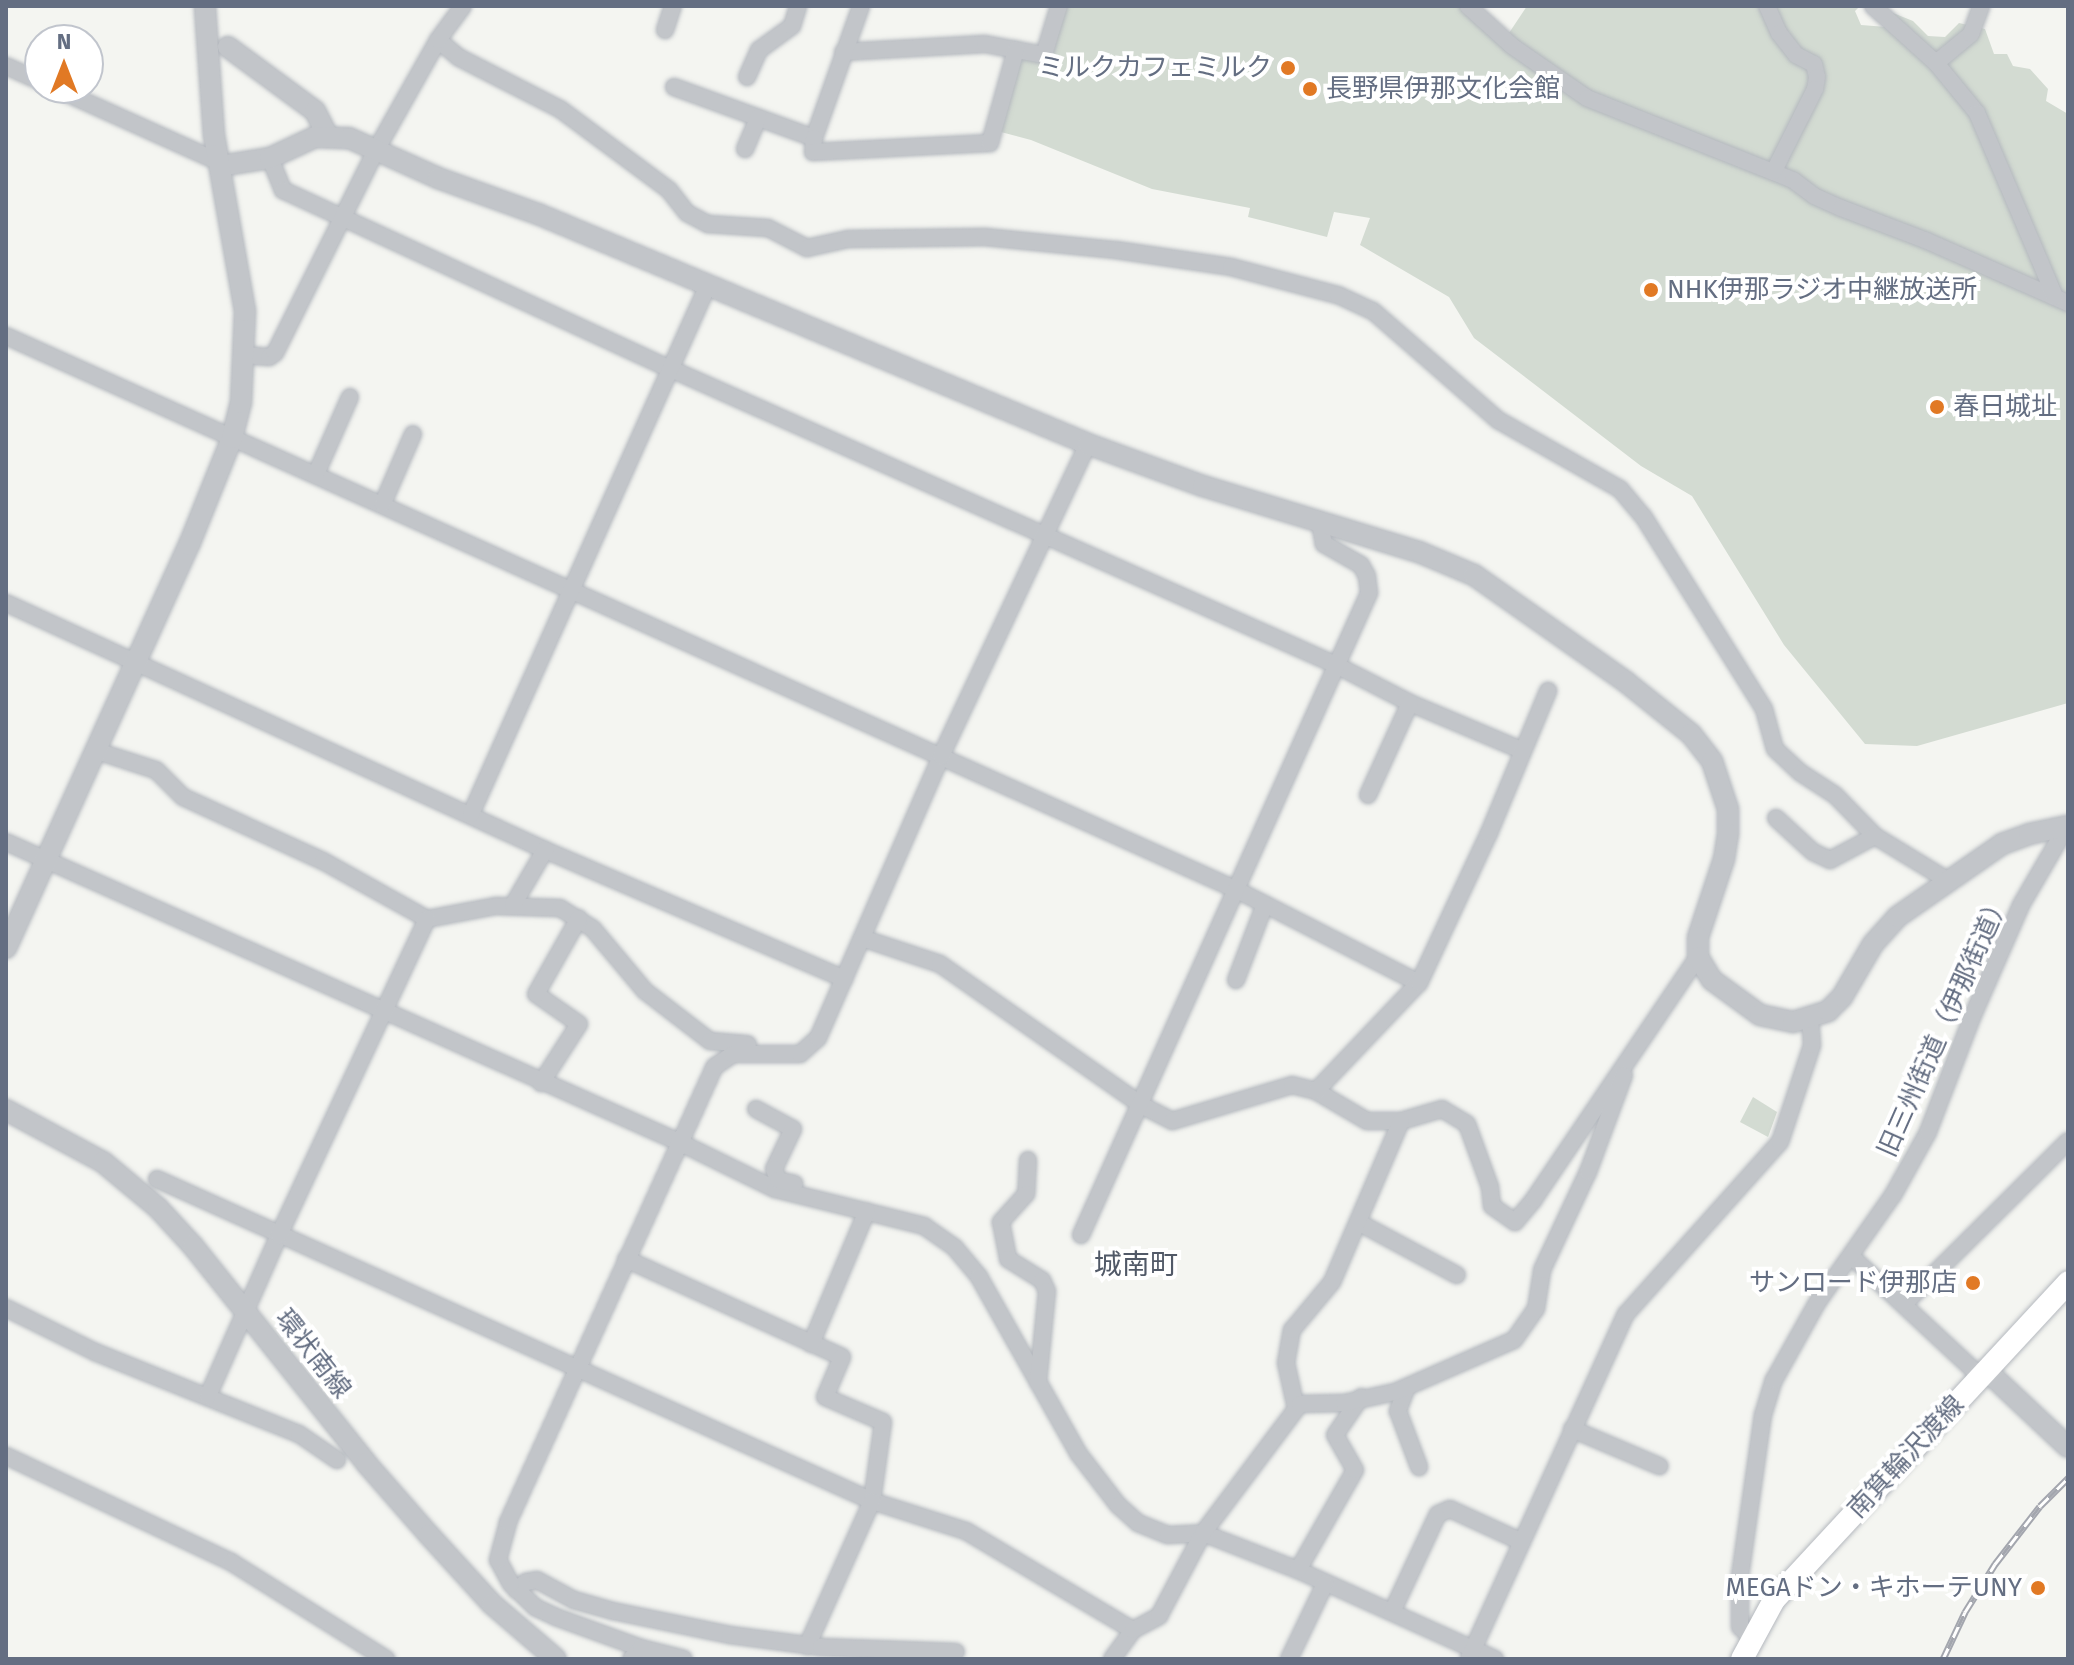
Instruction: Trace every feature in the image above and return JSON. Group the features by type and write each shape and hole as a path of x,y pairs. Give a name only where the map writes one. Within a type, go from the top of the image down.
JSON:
{"main road":[{"name":"南箕輪沢渡線","path":"1742,1659 1774,1600 2068,1282"}],"street":[{"path":"6,948 136,661 232,438 241,403 245,311 219,164 205,6"},
{"path":"245,355 269,357 275,353 340,216 438,40 463,6"},
{"path":"665,30 673,6"},
{"path":"747,77 759,50 792,26 798,6"},
{"path":"861,6 814,138 813,152 990,143 1016,50"},
{"path":"843,52 985,44 1044,55 1059,6"},
{"path":"1468,6 1512,46 1587,98 1774,171 1827,202 2061,300"},
{"path":"1767,6 1779,33 1796,55 1814,64 1817,77 1815,89 1774,171"},
{"path":"1873,6 1936,63 1977,113 2061,300"},
{"path":"1936,63 1971,34 1981,6"},
{"path":"438,40 458,57 560,109 669,190 687,213 708,224 768,228 807,248 848,239 985,237 1116,250 1231,267 1338,295 1373,311 1498,420 1560,452 1620,489 1633,502 1764,709 1775,749 1801,773 1835,795 1875,836 1947,880"},
{"path":"228,47 315,111 327,135"},
{"path":"674,87 814,138"},
{"path":"90,104 219,164 270,158 327,135 349,138 375,152 538,214 1088,444 1320,523 1419,552 1474,575 1626,682 1691,734 1716,769 1728,809 1724,859 1698,937 1698,957 1712,980 1760,1015 1778,1021 1810,1019 1828,1011 1842,997 1873,944 1897,917 2002,844 2029,834 2068,826"},
{"path":"745,149 758,118"},
{"path":"270,158 283,190 671,369 1336,665 1410,703 1521,750"},
{"path":"471,814 708,285"},
{"path":"6,336 383,503 571,591 1237,890 1419,983"},
{"path":"316,474 350,397"},
{"path":"383,503 413,434"},
{"path":"684,1659 636,1653 535,1607 516,1590 498,1560 501,1541 714,1067 733,1054 800,1054 818,1038 941,756 1042,534 1088,444"},
{"path":"1081,1235 1369,593 1367,576 1361,565 1324,544 1320,523"},
{"path":"6,603 545,850 844,979"},
{"path":"1316,1091 1419,983 1489,833 1548,691"},
{"path":"1368,795 1410,703"},
{"path":"97,751 156,770 183,797 323,861 427,919 513,905 560,908 593,929 645,991 710,1041 763,1045 774,1054"},
{"path":"1776,818 1813,852 1830,860 1875,836"},
{"name":"旧三州街道（伊那街道）","path":"1752,1638 1740,1627 1740,1576 1763,1415 1774,1380 1788,1349 1893,1195 1928,1132 1973,1015 2021,905 2068,826"},
{"path":"6,842 679,1142 775,1189 924,1226 955,1248 979,1277 1078,1453 1118,1505 1138,1523 1168,1535 1203,1533 1298,1570 1392,1612 1470,1654 1495,1659"},
{"path":"513,905 545,850"},
{"path":"1236,980 1265,904"},
{"path":"541,1083 579,1024 536,994 579,918"},
{"path":"208,1396 279,1235 427,919"},
{"path":"862,938 940,964 1141,1105 1172,1121 1292,1085 1316,1091 1367,1121 1401,1121 1442,1109 1467,1124 1490,1187 1492,1206 1515,1222 1534,1199 1698,957"},
{"path":"1470,1654 1626,1314 1780,1142 1812,1045 1810,1019"},
{"path":"1112,1659 1133,1630 1159,1616 1203,1533 1300,1404 1344,1403 1407,1387 1514,1340 1536,1309 1542,1270 1588,1172 1633,1051"},
{"path":"756,1109 793,1129 774,1169 778,1180 843,1198 845,1205"},
{"name":"環状南線","path":"6,1110 114,1171 158,1208 429,1535 492,1604 556,1659"},
{"path":"1296,1408 1286,1363 1292,1330 1332,1282 1401,1121"},
{"path":"1904,1304 2068,1141"},
{"path":"1028,1160 1026,1194 1001,1222 1008,1259 1042,1280 1047,1291 1038,1383"},
{"path":"157,1179 872,1501 966,1531 1133,1630"},
{"path":"811,1344 867,1211"},
{"path":"1358,1222 1457,1275"},
{"path":"1852,1257 2068,1447"},
{"path":"626,1259 842,1357 825,1397 883,1422 872,1501 807,1646"},
{"path":"6,1308 95,1352 299,1434 337,1460"},
{"path":"1407,1387 1398,1411 1419,1467"},
{"path":"1298,1570 1355,1470 1335,1435 1361,1397"},
{"path":"1572,1429 1659,1466"},
{"path":"6,1456 231,1562 386,1659"},
{"path":"1392,1612 1438,1514 1450,1509 1522,1542"},
{"path":"516,1590 526,1582 537,1580 574,1600 613,1611 730,1635 807,1646 956,1652"},
{"path":"1289,1659 1325,1584"}],"shaded area":[{"path":"1063,6 1477,6 1509,33 1527,6 1860,6 1855,11 1861,25 1887,27 1893,13 1913,21 1928,36 1945,37 1959,23 1985,29 1994,54 2007,54 2013,66 2030,69 2048,89 2046,101 2068,114 2068,703 1917,746 1865,744 1784,645 1692,496 1641,466 1474,338 1449,297 1360,245 1370,218 1334,212 1327,237 1248,217 1250,208 1152,189 1031,140 997,131 1018,54 1047,59"},
{"path":"1753,1097 1777,1112 1768,1137 1740,1122"}],"railway":[{"path":"1943,1659 1965,1612 1995,1564 2040,1506 2068,1478"}],"place":[{"name":"ミルクカフェミルク","path":"1288,68"},
{"name":"長野県伊那文化会館","path":"1310,89"},
{"name":"NHK伊那ラジオ中継放送所","path":"1651,290"},
{"name":"春日城址","path":"1937,407"},
{"name":"サンロード伊那店","path":"1973,1283"},
{"name":"MEGAドン・キホーテUNY","path":"2038,1588"}],"district":[{"name":"城南町","path":"1136,1265"}]}
